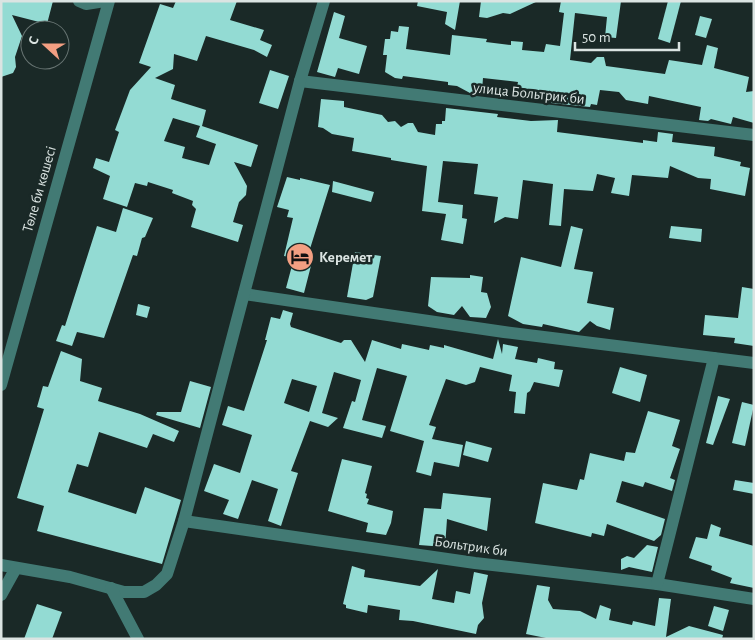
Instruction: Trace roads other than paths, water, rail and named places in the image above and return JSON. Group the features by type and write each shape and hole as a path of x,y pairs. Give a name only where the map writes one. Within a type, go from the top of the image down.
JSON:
{"street":[{"path":"79,1 86,4 105,1"},
{"name":"Төле би көшесі","path":"1,385 109,1"},
{"path":"1,565 70,577 124,592 144,592 156,585 166,574 184,521 300,81 324,1"},
{"name":"улица Больтрик би","path":"300,81 754,135"},
{"path":"244,294 504,332 754,363"},
{"path":"658,584 714,358"},
{"name":"Больтрик би","path":"184,521 474,563 658,584 754,599"},
{"path":"1,595 16,568"},
{"path":"111,588 138,639"}],"place":[{"name":"Керемет","path":"300,257"}]}
